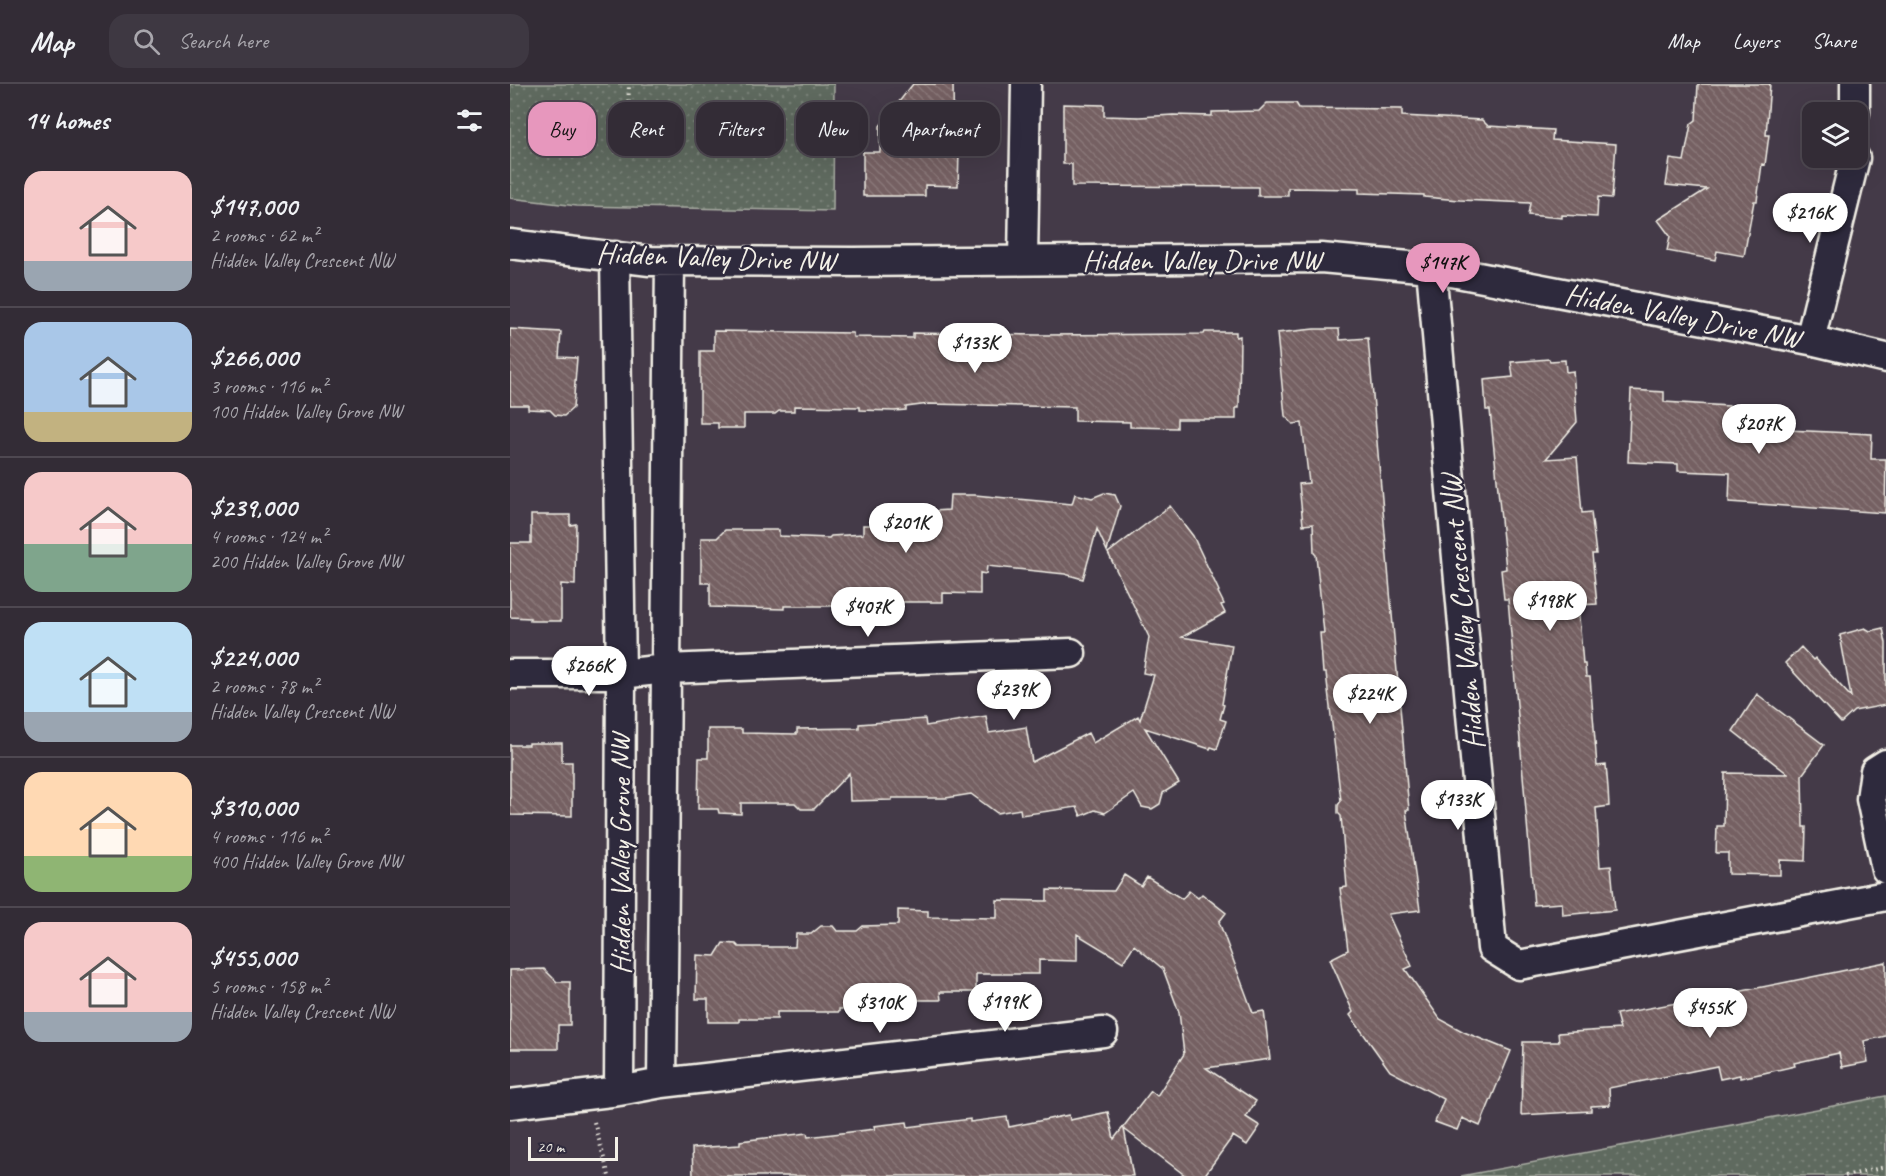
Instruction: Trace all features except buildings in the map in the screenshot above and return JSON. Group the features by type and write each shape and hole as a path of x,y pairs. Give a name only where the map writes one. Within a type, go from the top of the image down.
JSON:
{"street":[{"path":"1023,260 1026,84"},
{"path":"1855,84 1855,102"},
{"path":"1810,340 1853,168"},
{"name":"Hidden Valley Drive NW","path":"510,244 670,261 1321,258 1431,268 1810,340 1886,358"},
{"name":"Hidden Valley Grove NW","path":"615,256 621,674 619,1091"},
{"name":"Hidden Valley Grove NW","path":"662,1083 670,261"},
{"name":"Hidden Valley Crescent NW","path":"1431,268 1492,948 1519,965 1886,896"},
{"path":"510,675 621,674 666,669 1071,653"},
{"path":"1886,764 1875,771 1871,799 1886,869"},
{"path":"510,1104 619,1091 662,1083 1103,1032"}],"path":[{"path":"628,102 629,84"},
{"path":"589,1094 609,1176"},
{"path":"1845,1176 1886,1167"}],"green space":[{"path":"510,84 834,84 834,102 796,102 796,156 833,156 833,211 577,206 510,198"},
{"path":"1886,1096 1886,1176 1461,1176"}]}
